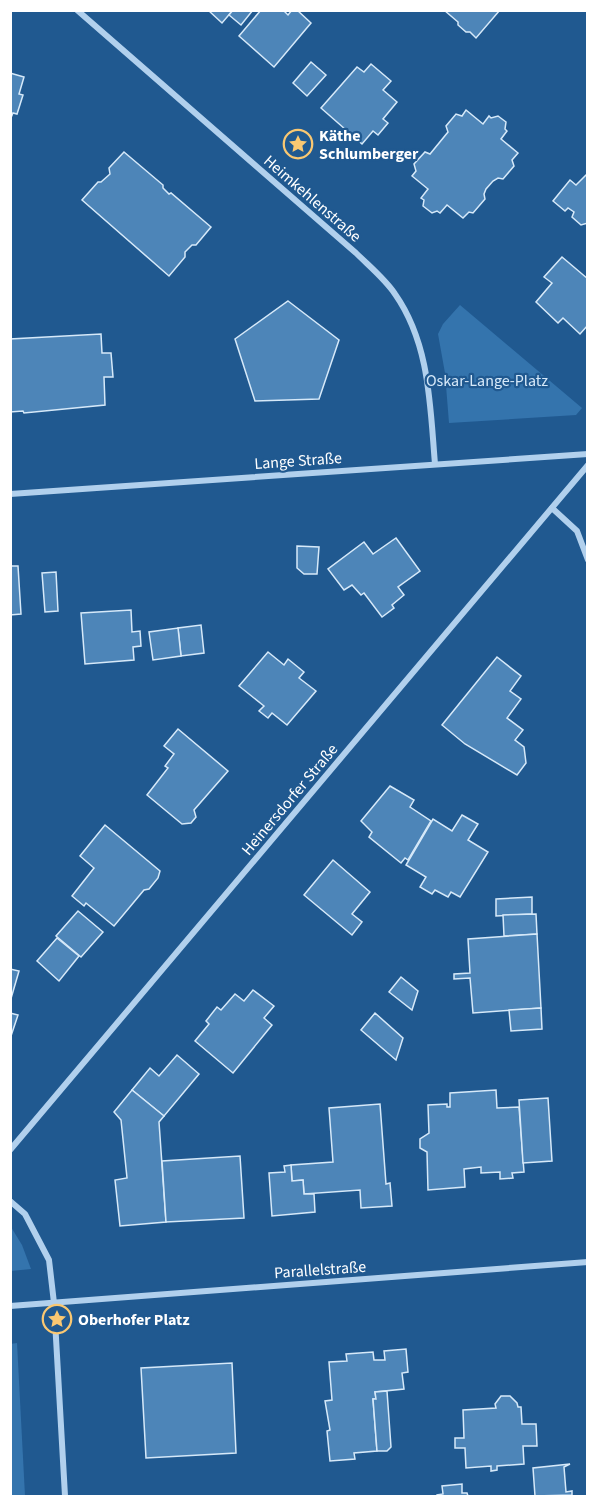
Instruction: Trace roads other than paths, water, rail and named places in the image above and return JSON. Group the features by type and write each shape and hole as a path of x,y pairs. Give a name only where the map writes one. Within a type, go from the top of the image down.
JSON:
{"street":[{"name":"Heimkehlenstraße","path":"76,10 356,253 395,293 413,328 425,360 435,464"},
{"name":"Lange Straße","path":"10,494 588,454"},
{"name":"Heinersdorfer Straße","path":"10,1150 588,465"},
{"path":"552,507 577,531 588,560"},
{"path":"10,1201 25,1214 49,1260 54,1303 65,1497"},
{"name":"Parallelstraße","path":"54,1303 588,1262"},
{"path":"10,1306 54,1303"}],"place":[{"name":"Käthe Schlumberger","path":"298,144"},
{"name":"Oberhofer Platz","path":"57,1319"}],"park label":[{"name":"Oskar-Lange-Platz","path":"487,380"}]}
